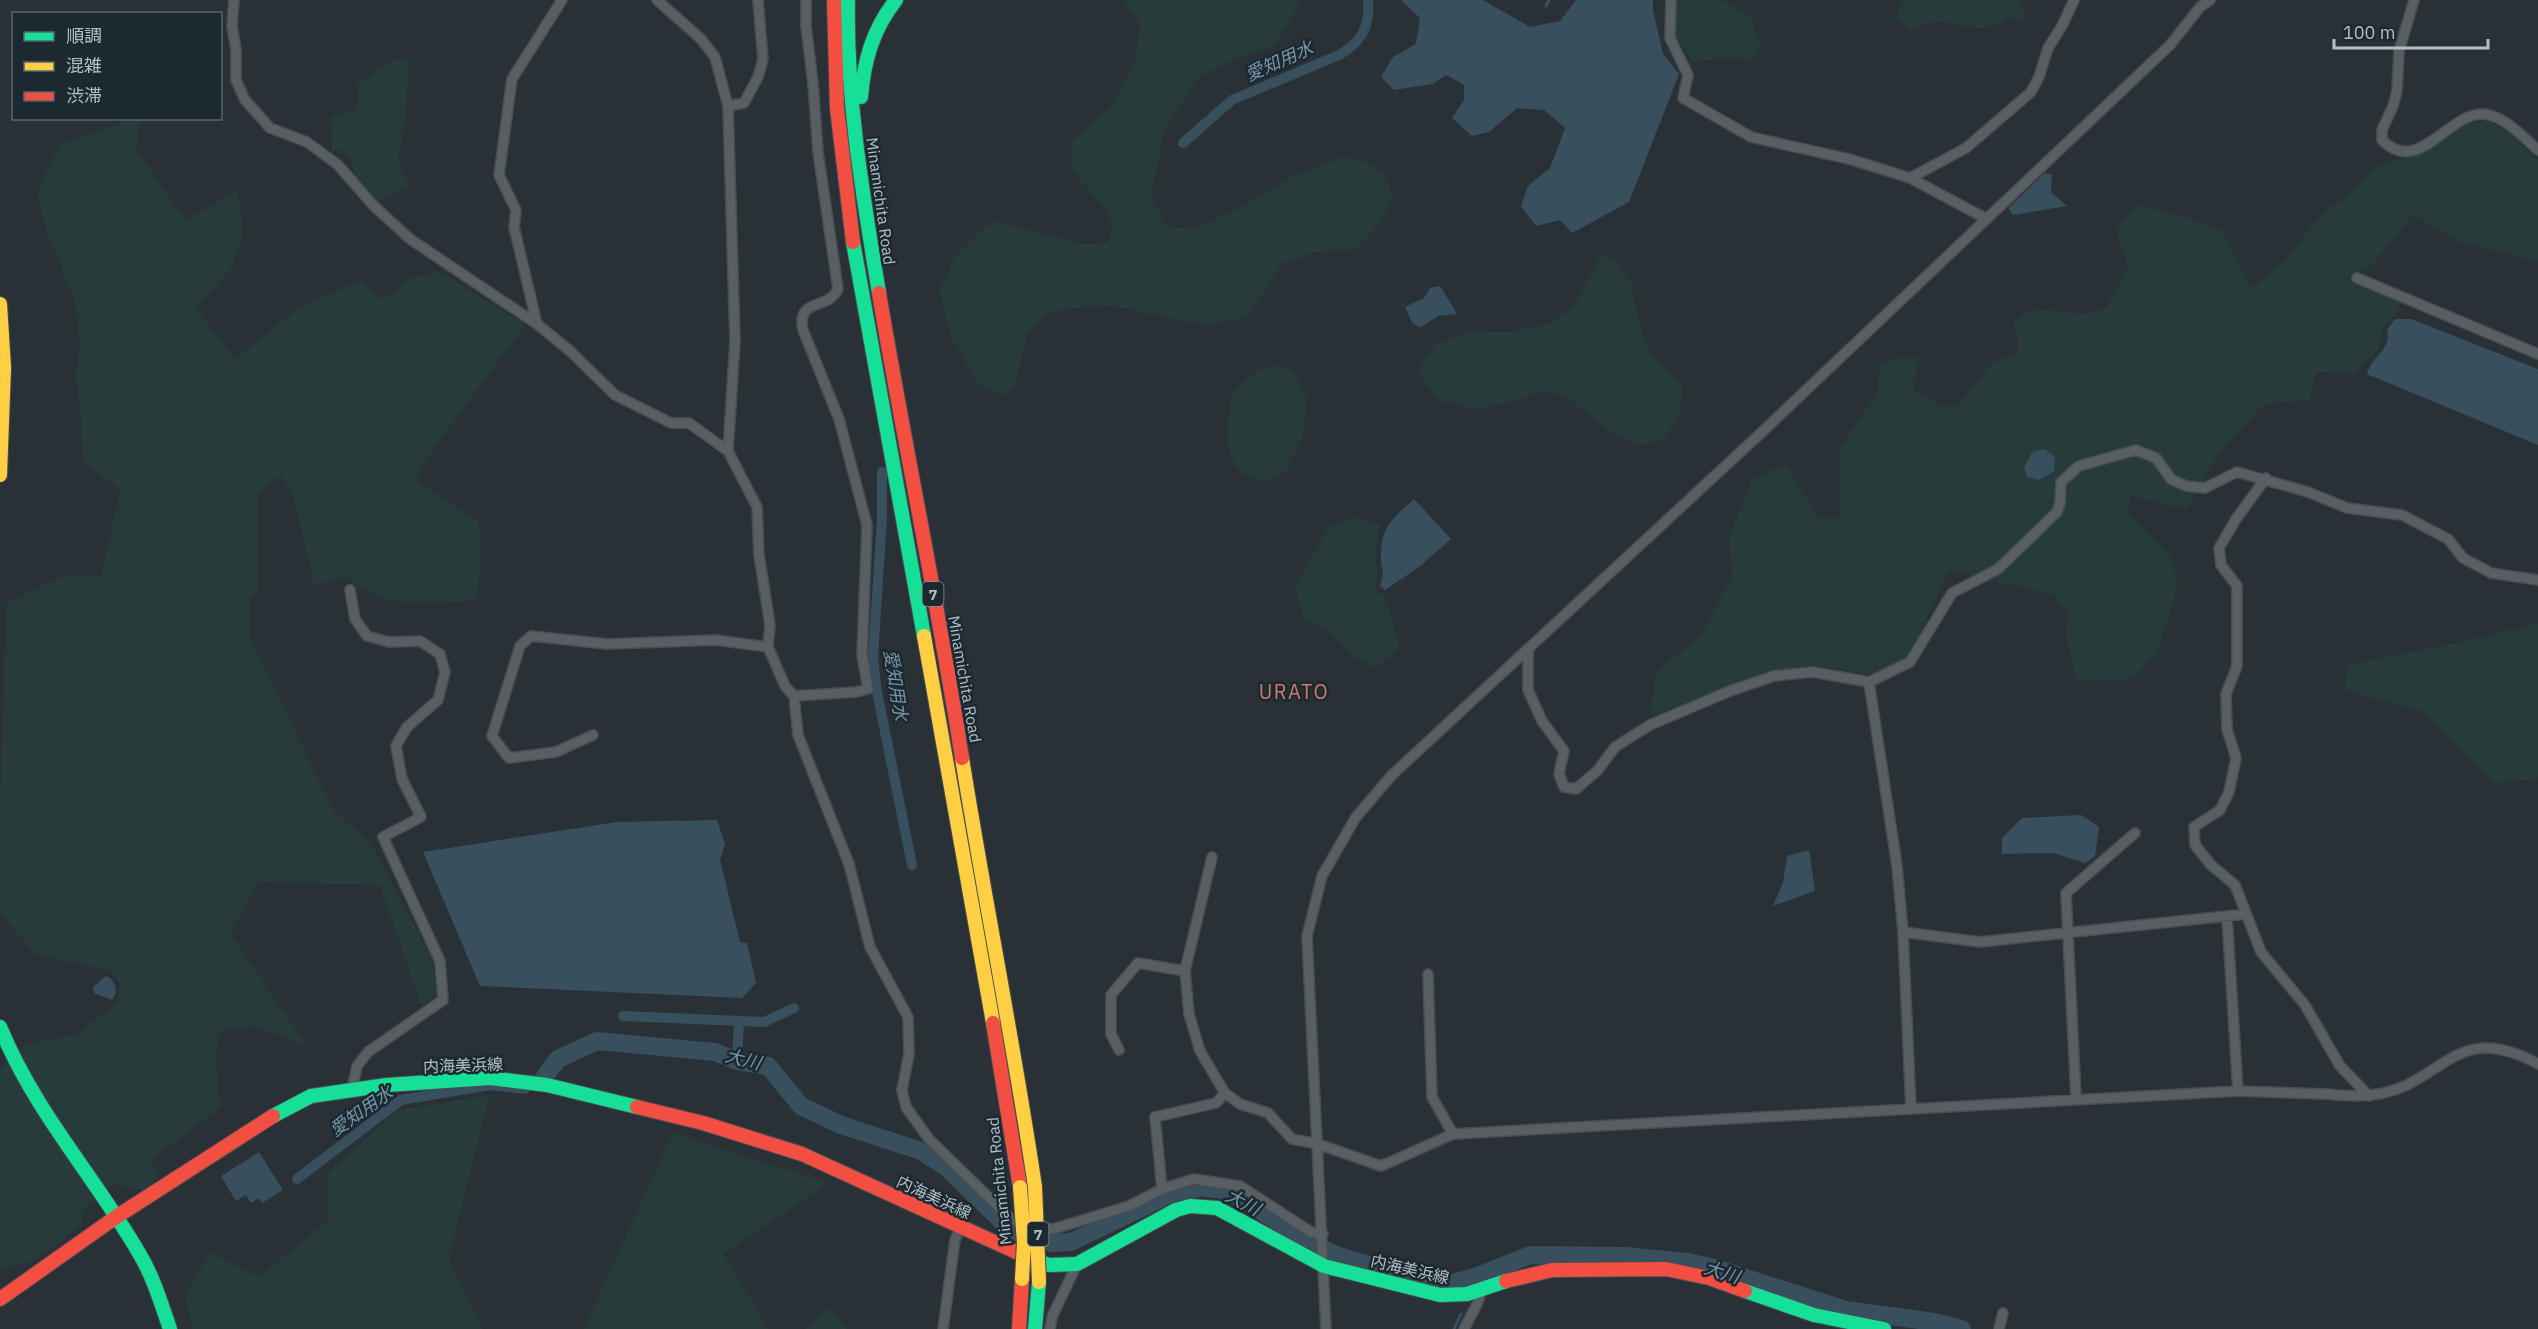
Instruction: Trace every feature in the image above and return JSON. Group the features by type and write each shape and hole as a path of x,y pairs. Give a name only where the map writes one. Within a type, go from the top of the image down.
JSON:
{"main road":[{"name":"Minamichita Road","path":"848,0 847,44 853,120 879,303 950,679 984,896 1021,1091 1035,1187 1039,1282 1035,1329"},
{"path":"879,303 884,290 861,98 862,66 871,37 883,15 896,0"},
{"name":"Minamichita Road","path":"832,3 837,108 848,212 1020,1187 1024,1243 1019,1329"},
{"path":"0,304 4,328 0,475"},
{"path":"0,1027 10,1056 27,1088 140,1255 170,1329"},
{"name":"内海美浜線","path":"0,1299 116,1217 276,1114 311,1096 387,1085 490,1078 547,1085 703,1123 787,1148 1009,1250 1049,1265 1077,1264 1176,1210 1190,1206 1204,1206 1229,1214 1324,1262 1440,1295 1457,1296 1524,1275 1552,1270 1666,1269 1709,1278 1837,1325 1884,1329"}],"street":[{"path":"234,0 232,26 236,50 236,80 245,100 270,128 307,142 338,165 373,205 410,239 537,324 569,350 615,395 671,423 689,423 728,451 757,507 759,555 770,625 768,647 785,686 794,696 798,735 849,864 870,947 908,1017 909,1054 902,1090 906,1107 929,1139 1011,1219 1030,1228 1053,1229 1086,1220 1129,1206 1162,1189 1194,1179 1240,1186 1311,1232 1323,1237"},
{"path":"537,324 514,227 516,210 499,175 512,79 562,0"},
{"path":"657,0 701,39 716,57 728,106 735,341 728,451"},
{"path":"728,106 744,103 758,77 763,59 758,0"},
{"path":"794,696 856,692 868,688 862,656 867,525 839,418 803,330 801,318 806,310 831,298 838,288 818,152 806,26 806,0"},
{"path":"1671,0 1670,39 1688,75 1683,98 1751,137 1849,159 1910,178 1985,218"},
{"path":"1910,178 1966,148 2031,92 2039,77 2048,48 2062,26 2074,0"},
{"path":"1326,1329 1307,936 1322,876 1356,817 1377,791 1762,432 2170,45 2200,7 2210,0"},
{"path":"2414,0 2399,51 2397,92 2382,130 2382,141 2390,148 2405,151 2424,147 2465,118 2488,114 2506,123 2538,150"},
{"path":"2357,278 2538,354"},
{"path":"1528,650 1528,690 1542,721 1564,751 1559,774 1564,787 1576,789 1599,770 1615,747 1650,725 1730,691 1774,676 1814,672 1869,682 1910,662 1952,593 1998,569 2057,512 2061,482 2079,466 2136,450 2156,458 2171,479 2186,486 2205,488 2236,472 2266,478 2347,508 2402,515 2448,539 2463,558 2492,573 2538,580"},
{"path":"2266,478 2236,519 2219,548 2220,566 2237,586 2237,666 2226,694 2227,729 2236,758 2229,792 2220,810 2194,827 2195,845 2211,865 2235,885 2261,952 2305,1005 2340,1066 2369,1096"},
{"path":"350,590 355,619 367,636 389,642 420,641 440,654 445,672 438,700 407,727 396,746 402,780 421,817 383,837 440,961 443,1000 368,1052 357,1066 352,1090"},
{"path":"593,735 556,752 509,758 492,736 520,646 531,636 607,644 716,640 768,647"},
{"path":"1869,682 1898,866 1911,1109"},
{"path":"2076,1099 2066,893 2134,832"},
{"path":"1212,857 1185,971 1189,1014 1200,1051 1225,1093 1240,1104 1268,1113 1292,1139 1318,1144 1381,1166 1453,1134 2238,1091 2369,1096 2395,1091 2464,1050 2490,1046 2522,1055 2538,1064"},
{"path":"1903,932 1980,942 2246,914"},
{"path":"2227,917 2238,1091"},
{"path":"1119,1050 1111,1034 1111,995 1138,963 1185,971"},
{"path":"1428,974 1432,1097 1453,1134"},
{"path":"1162,1189 1155,1117 1216,1104 1225,1093"},
{"path":"943,1329 955,1240 960,1228"},
{"path":"1050,1329 1052,1317 1077,1264"},
{"path":"1464,1329 1482,1289"},
{"path":"2000,1329 2003,1313"}],"green space":[{"path":"1124,0 1300,0 1300,4 1274,45 1228,62 1197,79 1164,131 1151,196 1167,227 1194,229 1237,209 1293,176 1343,157 1365,161 1385,173 1393,197 1379,224 1354,250 1315,252 1281,264 1248,317 1205,325 1113,306 1070,308 1045,315 1027,335 1014,390 1000,395 978,384 951,337 939,292 956,255 993,220 1081,244 1107,243 1114,227 1105,209 1072,170 1071,142 1112,105 1135,62 1140,24"},
{"path":"1676,0 1722,0 1751,17 1760,46 1753,60 1726,57 1693,62 1675,35"},
{"path":"1902,0 2019,0 2025,11 2023,21 2008,17 1998,24 1979,28 1933,22 1911,32 1896,19"},
{"path":"409,57 405,123 398,160 409,186 377,202 356,176 350,157 342,150 332,152 331,116 357,110 357,84 391,61"},
{"path":"124,120 141,120 136,149 186,221 237,189 243,234 230,270 195,308 235,359 299,308 362,280 383,300 411,278 441,272 525,325 418,470 421,484 479,521 480,573 476,599 462,602 385,601 347,578 314,585 294,498 281,475 258,494 258,589 250,600 249,635 333,810 370,842 432,959 437,996 421,1005 380,885 259,882 230,932 307,1047 254,1026 220,1031 216,1057 220,1107 151,1160 159,1178 143,1191 115,1183 84,1208 80,1227 33,1261 2,1268 0,1272 0,1069 26,1044 77,1034 116,1004 121,985 110,971 36,954 0,914 0,815 6,604 60,577 100,577 121,490 83,462 80,404 75,375 80,348 75,301 46,229 37,192 60,144 114,127"},
{"path":"2487,121 2501,127 2538,159 2538,261 2460,242 2413,215 2371,266 2352,273 2352,282 2401,303 2396,314 2382,328 2380,348 2355,374 2317,372 2309,400 2264,404 2217,455 2187,509 2131,496 2127,512 2171,556 2178,584 2167,624 2155,655 2132,679 2076,681 2066,636 2068,613 2053,595 1949,570 1908,659 1868,674 1814,665 1774,671 1650,716 1656,672 1702,635 1732,576 1729,538 1752,479 1786,465 1819,519 1840,517 1839,448 1876,396 1881,362 1918,355 1914,391 1944,407 1958,406 1992,363 2016,354 2019,344 2013,323 2021,316 2037,310 2082,314 2106,308 2128,267 2115,229 2137,205 2183,216 2222,230 2251,289 2286,259 2323,213 2343,199 2376,166 2427,151 2467,124"},
{"path":"1601,255 1619,263 1631,283 1639,322 1650,355 1682,384 1680,413 1663,440 1638,445 1606,429 1566,396 1542,391 1520,400 1476,409 1438,400 1418,371 1436,344 1470,331 1509,332 1552,323 1575,304"},
{"path":"1276,365 1293,372 1307,398 1302,438 1286,470 1265,482 1246,475 1232,458 1228,437 1229,415 1232,393 1259,369"},
{"path":"1355,518 1380,525 1375,557 1378,572 1375,590 1385,596 1400,648 1375,667 1355,657 1329,630 1304,619 1295,588 1329,527"},
{"path":"2538,623 2538,779 2495,783 2423,711 2345,691 2347,665 2463,642"},
{"path":"490,1095 449,1260 482,1329 192,1329 185,1293 211,1253 259,1277 329,1220 327,1174 398,1110"},
{"path":"673,1132 828,1183 723,1254 769,1329 584,1329"},
{"path":"829,1308 847,1329 805,1329"}],"water":[{"path":"1401,0 1483,0 1530,27 1560,21 1576,0 1653,0 1653,10 1663,54 1679,74 1629,202 1572,233 1560,220 1536,226 1521,206 1528,186 1550,168 1565,128 1544,110 1517,108 1489,132 1472,136 1452,118 1464,100 1464,85 1446,75 1432,84 1394,90 1381,77 1393,57 1416,44 1420,18"},
{"path":"2045,173 2052,175 2051,192 2067,206 2013,215 2008,208"},
{"path":"1440,286 1457,314 1438,316 1421,327 1413,324 1405,307 1424,298 1430,288"},
{"path":"2395,319 2411,319 2538,369 2538,445 2367,374 2387,343 2387,330"},
{"path":"2044,449 2055,457 2054,471 2039,480 2027,477 2024,468 2032,452"},
{"path":"1414,499 1451,539 1419,567 1385,590 1380,586 1383,575 1381,554 1384,535 1390,522"},
{"path":"2081,815 2099,827 2095,856 2085,863 2053,853 2002,854 2002,838 2022,818"},
{"path":"717,820 725,844 720,860 740,942 747,943 756,983 742,998 480,986 423,852 617,822"},
{"path":"1809,850 1815,891 1773,906 1783,882 1787,856"},
{"path":"106,976 115,986 112,1000 94,993 93,987"},
{"path":"259,1152 283,1190 262,1203 259,1198 251,1203 246,1195 236,1201 221,1176"}],"waterway":[{"name":"愛知用水","path":"1183,143 1232,100 1339,55 1354,45 1366,26 1368,0"},
{"path":"1546,6 1549,0"},
{"name":"愛知用水","path":"882,472 882,519 873,656 876,687 912,865"},
{"name":"愛知用水","path":"623,1016 764,1022 794,1008"},
{"name":"愛知用水","path":"737,1061 739,1021"},
{"name":"大川","path":"545,1076 558,1059 597,1041 715,1052 737,1061 768,1066 801,1106 841,1125 921,1151 945,1166 1012,1231 1052,1243 1071,1242 1169,1195 1201,1187 1222,1190 1242,1199 1313,1244 1336,1255 1389,1271 1449,1284 1475,1277 1530,1255 1625,1256 1688,1262 1715,1268 1846,1310 1934,1322 1962,1329"},
{"name":"愛知用水","path":"297,1179 401,1100 490,1085 525,1089"},
{"path":"1454,1329 1461,1314"}],"traffic: fast":[{"path":"848,0 853,111 879,293"},
{"path":"861,97 864,70 871,46 881,22 896,0"},
{"path":"853,242 924,636"},
{"path":"0,1027 30,1088 144,1262 170,1329"},
{"path":"273,1116 311,1096 387,1085 490,1078 547,1085 637,1107"},
{"path":"1027,1257 1049,1265 1077,1264 1176,1210 1190,1206 1217,1208 1324,1266 1440,1295 1467,1294 1506,1281"},
{"path":"1035,1329 1039,1282"},
{"path":"1745,1291 1814,1315 1884,1329"}],"traffic: slow":[{"path":"0,304 4,368 0,475"},
{"path":"924,636 993,1023"},
{"path":"962,758 1035,1187"},
{"path":"1020,1187 1024,1243 1022,1279"},
{"path":"1035,1187 1039,1282"}],"traffic: jam":[{"path":"834,0 837,108 853,242"},
{"path":"879,293 962,758"},
{"path":"993,1023 1020,1187"},
{"path":"637,1107 703,1123 802,1154 1027,1257"},
{"path":"0,1299 116,1217 273,1116"},
{"path":"1506,1281 1552,1270 1666,1269 1709,1278 1745,1291"},
{"path":"1019,1329 1022,1279"}],"district":[{"name":"URATO","path":"1294,691"}]}
